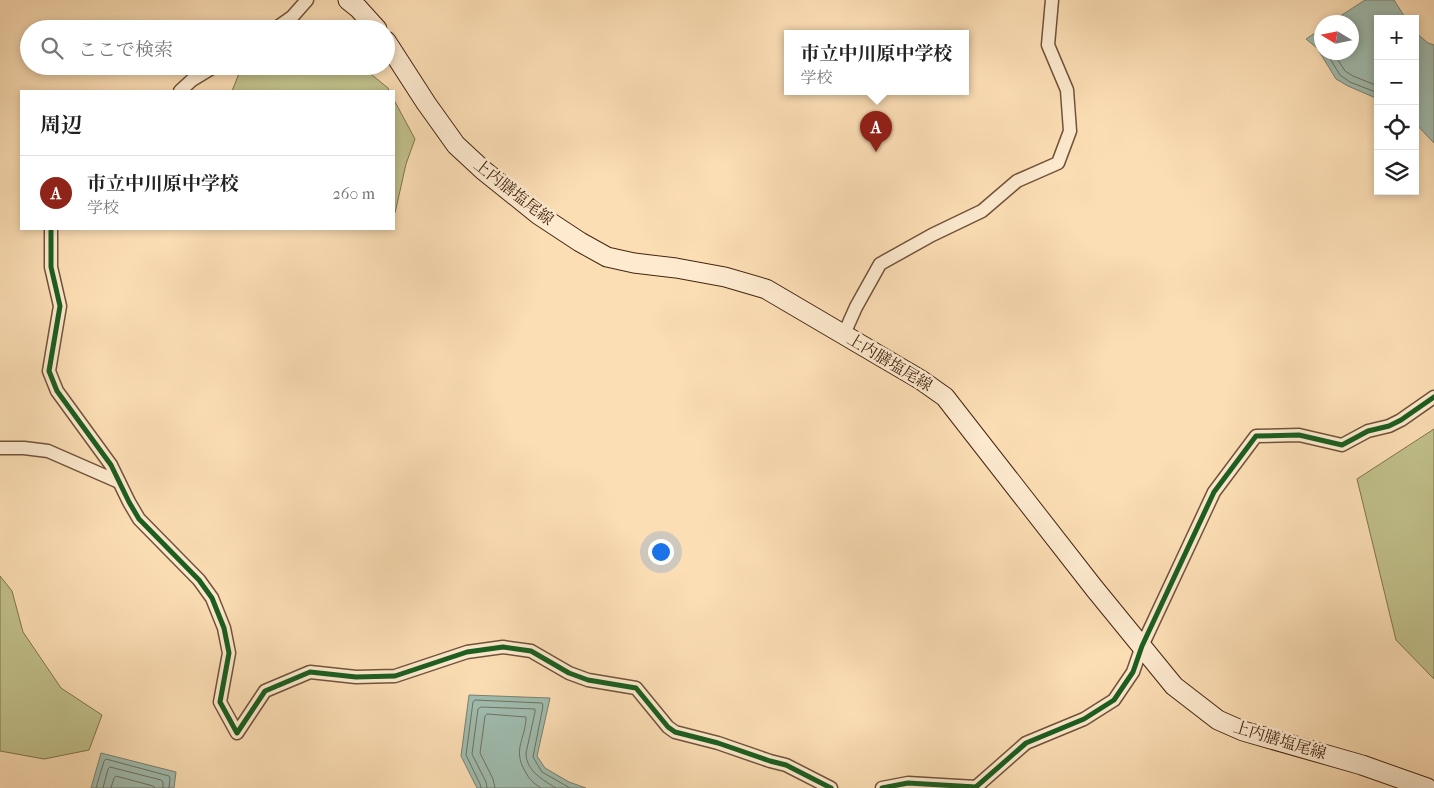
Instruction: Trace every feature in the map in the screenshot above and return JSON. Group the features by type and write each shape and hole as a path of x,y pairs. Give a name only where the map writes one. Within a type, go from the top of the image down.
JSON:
{"main road":[{"path":"348,0 369,20"},
{"name":"上内膳塩尾線","path":"395,55 456,145 483,170 532,209 580,242 608,257 634,264 676,268 725,277 766,289 922,380 945,396 1094,588 1174,686 1218,720 1243,731 1362,765 1427,788"}],"street":[{"path":"288,20 308,0"},
{"path":"844,334 880,264 911,246 982,212 1017,181 1058,163 1070,131 1067,90 1048,45 1052,0"},
{"path":"181,90 200,75"},
{"path":"50,230 51,267 60,306 49,371 57,391 111,465 139,519 199,580 212,598 224,628 229,653 220,702 237,733 264,691 310,672 356,677 395,676 467,652 503,647 531,651 569,673 588,680 636,688 668,727 675,732 718,743 786,765 831,788"},
{"path":"882,788 908,783 976,787 1026,743 1084,718 1114,700 1133,672 1142,646 1214,492 1256,436 1299,435 1342,445 1368,431 1389,426 1401,420 1434,397"},
{"path":"0,448 24,448 48,452 119,482"}],"green space":[{"path":"238,75 372,75 389,90 232,90"},
{"path":"395,102 415,139 406,164 395,213"},
{"path":"1434,429 1434,679 1396,640 1357,479"},
{"path":"0,576 12,591 23,632 61,688 102,715 89,750 44,759 0,751"}],"water":[{"path":"1365,0 1394,0 1403,15 1374,15 1374,97 1336,79 1324,60 1359,60 1359,15 1342,15"},
{"path":"1314,34 1314,46 1306,39"},
{"path":"1419,35 1428,43 1434,45 1434,143 1419,127"},
{"path":"469,695 550,698 537,756 545,768 569,782 586,788 477,788 461,756"},
{"path":"101,753 176,772 174,788 91,788"}],"cycle path":[{"path":"51,230 51,267 60,306 49,371 57,391 111,465 139,519 199,580 212,598 224,628 229,653 220,702 237,733 265,691 310,672 356,677 395,676 467,652 503,647 531,651 569,673 588,680 636,688 668,727 675,732 718,743 786,765 831,788"},
{"path":"882,788 908,783 976,787 1026,743 1084,719 1114,700 1133,672 1142,646 1214,492 1256,436 1299,435 1342,445 1368,431 1389,426 1401,420 1434,397"}],"place":[{"name":"市立中川原中学校","path":"876,152"}]}
